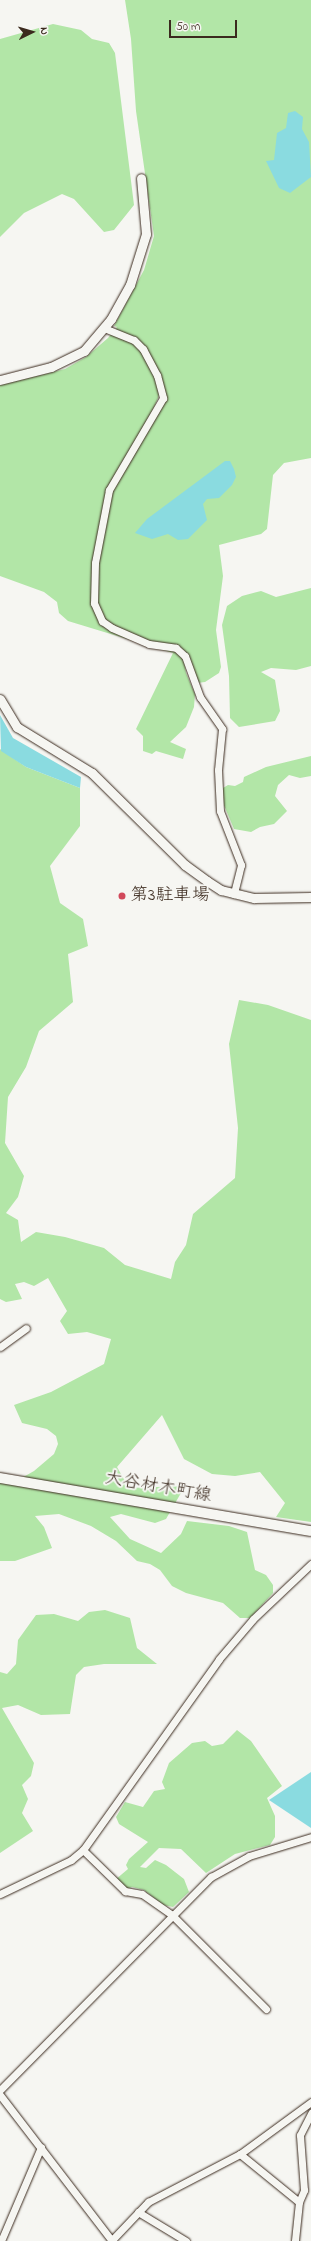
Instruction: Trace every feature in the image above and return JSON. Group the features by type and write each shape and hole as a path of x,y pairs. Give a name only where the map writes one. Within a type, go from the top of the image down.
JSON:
{"main road":[{"name":"大谷材木町線","path":"0,1478 311,1531"}],"street":[{"path":"0,380 51,367 77,354 104,328 130,285 146,234 141,178"},
{"path":"104,328 134,340 143,349 157,375 163,398 109,490 95,563 94,603 102,621 112,628 149,644 176,648 185,656 200,697 222,729 218,770 220,811 241,865 234,894"},
{"path":"0,699 17,727 92,773 185,866 221,890 234,894 269,900 311,897"},
{"path":"0,1347 26,1328"},
{"path":"0,1894 71,1860 83,1850 219,1659 253,1619 311,1564"},
{"path":"0,2090 201,1886 231,1864 311,1837"},
{"path":"83,1850 125,1891 142,1894 172,1915 266,2009"},
{"path":"0,2095 112,2241 148,2202 240,2154 311,2102"},
{"path":"295,2241 299,2202 304,2190 299,2140 311,2113"},
{"path":"1,2241 41,2147"},
{"path":"240,2154 299,2202"},
{"path":"138,2212 186,2241"}],"green space":[{"path":"125,0 311,0 311,458 284,463 273,475 267,529 261,534 219,545 223,576 216,630 221,667 219,673 205,682 197,683 188,656 182,649 186,673 195,694 194,707 186,727 170,742 186,749 183,759 156,751 152,754 143,751 143,736 136,729 173,653 68,621 59,613 57,602 44,592 0,576 0,385 65,369 86,357 108,338 117,327 114,326 144,270 154,236 136,111 131,39","holes":["162,383 166,400 136,449 158,398"]},
{"path":"53,24 81,30 92,39 109,43 115,53 134,205 114,230 104,232 74,199 62,194 24,213 0,237 0,39"},
{"path":"311,588 311,666 296,670 271,668 261,672 275,680 280,711 275,721 239,727 230,718 229,676 222,625 227,606 242,596 261,591 276,597"},
{"path":"0,749 26,767 80,788 80,826 50,866 60,903 83,919 88,946 68,954 73,1002 39,1031 26,1067 8,1097 5,1143 24,1176 18,1197 6,1213 18,1220 21,1242 36,1232 65,1237 104,1248 125,1265 171,1279 175,1262 186,1245 193,1214 235,1178 238,1128 229,1044 239,1000 268,1005 311,1020 311,1522 276,1517 285,1503 260,1472 235,1476 212,1474 184,1459 162,1415 117,1467 129,1488 185,1486 166,1519 155,1523 121,1514 110,1517 130,1539 161,1553 181,1534 187,1521 229,1526 247,1532 255,1570 266,1575 273,1585 273,1593 250,1618 240,1618 223,1603 186,1593 172,1586 160,1570 150,1564 137,1561 116,1541 91,1526 59,1514 35,1516 44,1527 52,1548 15,1561 0,1561 0,1482 11,1484 34,1471 54,1454 58,1444 56,1436 47,1429 22,1423 14,1405 51,1392 104,1364 111,1339 87,1332 68,1334 60,1321 67,1311 48,1278 34,1286 24,1282 15,1284 22,1299 6,1302 0,1299"},
{"path":"311,756 311,776 300,778 289,775 278,785 275,796 287,811 274,824 260,827 251,832 234,829 223,803 223,788 228,785 235,786 243,782 244,777 266,767"},
{"path":"105,1610 130,1618 137,1648 157,1664 104,1664 84,1667 76,1675 70,1714 41,1715 18,1705 2,1708 34,1763 31,1776 22,1785 28,1799 22,1813 33,1831 0,1853 0,1672 7,1674 16,1664 18,1640 36,1615 54,1614 78,1621 89,1612"},
{"path":"237,1730 251,1741 282,1786 267,1798 275,1816 275,1837 270,1845 235,1854 206,1873 181,1849 159,1848 140,1867 146,1868 155,1860 166,1865 184,1879 189,1892 173,1907 163,1905 144,1890 132,1887 127,1889 115,1880 128,1869 126,1865 129,1859 148,1842 119,1824 116,1817 125,1802 143,1807 154,1791 165,1789 162,1782 169,1763 192,1743 205,1741 212,1746 223,1744"}],"water":[{"path":"295,111 303,117 302,129 309,142 311,177 290,193 279,188 266,161 274,160 277,133 286,128 288,113"},
{"path":"225,461 230,461 236,477 232,485 219,498 207,499 203,504 207,520 188,539 178,540 168,534 152,539 135,533 147,519"},
{"path":"0,715 13,738 81,777 80,788 26,767 1,751"},
{"path":"311,1772 311,1828 269,1800"}],"place":[{"name":"第3駐車場","path":"122,896"}]}
